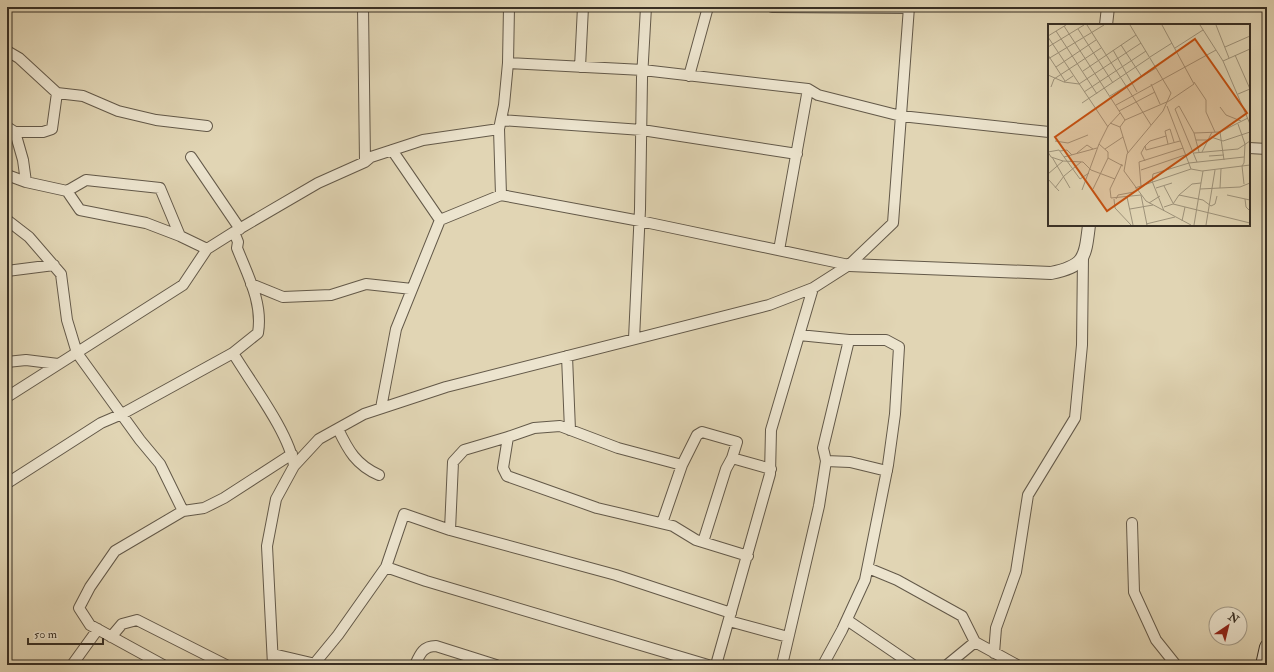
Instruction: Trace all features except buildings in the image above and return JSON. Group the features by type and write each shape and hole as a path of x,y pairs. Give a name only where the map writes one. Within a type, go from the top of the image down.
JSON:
{"main road":[{"path":"1263,665 1267,646"}],"street":[{"path":"363,7 365,162"},
{"path":"501,195 500,124 508,63 509,7"},
{"path":"580,67 583,7"},
{"path":"634,339 640,221 643,70 646,7"},
{"path":"689,76 708,7"},
{"path":"273,665 267,546 276,499 294,466 319,439 364,414 446,387 770,305 813,288 849,265 893,223 909,8 772,7"},
{"path":"1106,24 1108,7"},
{"path":"7,51 19,58 57,93 83,96 118,112 156,120 207,126"},
{"path":"508,63 643,70 808,89 818,95 901,116 1048,132"},
{"path":"779,250 808,89"},
{"path":"26,182 23,160 11,130 43,132 52,129 57,93"},
{"path":"7,397 183,285 207,249 237,230 318,183 365,162 371,157 424,140 500,124 642,130 797,154"},
{"path":"1250,148 1267,149"},
{"path":"392,150 440,220"},
{"path":"9,482 101,423 122,414 233,353 258,334 260,319 258,305 237,248 237,230 191,157"},
{"path":"7,175 26,182 67,191 86,180 160,188 180,236"},
{"path":"67,191 80,210 146,223 180,236 207,249"},
{"path":"381,408 396,329 440,220 501,195 640,221 849,265 1051,273 1071,269 1083,256"},
{"path":"7,220 29,237 61,274 67,320 77,353 160,464 183,511"},
{"path":"994,654 996,628 1016,572 1028,495 1075,418 1082,345 1083,256 1089,226"},
{"path":"7,271 54,265"},
{"path":"251,284 283,297 331,295 366,284 412,289"},
{"path":"716,665 748,556 770,469 771,430 813,288"},
{"path":"799,335 849,340 886,340 899,347 895,414 887,471 868,568 865,580 822,665"},
{"path":"782,665 819,506 826,461 823,448 849,340"},
{"path":"233,353 278,425 292,454 294,466"},
{"path":"567,356 570,430"},
{"path":"7,362 26,360 58,364"},
{"path":"450,530 453,462 464,450 534,428 560,426 618,448 682,465"},
{"path":"338,429 350,453 369,470 379,475"},
{"path":"662,523 682,465 697,435 702,432 737,442 732,458 726,469 702,542"},
{"path":"508,437 503,468 507,476 597,508 673,526 696,540 748,556"},
{"path":"163,665 90,625 79,608 90,587 115,551 183,511 204,508 224,498 292,454"},
{"path":"732,458 770,469"},
{"path":"826,461 850,462 887,471"},
{"path":"273,654 318,664 386,567 404,514 450,530 616,575 788,637"},
{"path":"1132,523 1134,592 1156,640 1176,665"},
{"path":"386,567 426,581 708,665"},
{"path":"868,568 897,580 962,616 975,642 994,654 1017,665"},
{"path":"111,637 122,624 137,620 226,665"},
{"path":"846,620 913,665"},
{"path":"72,665 98,629"},
{"path":"947,665 975,642"},
{"path":"414,665 421,652 428,646 436,646 496,665"}]}
